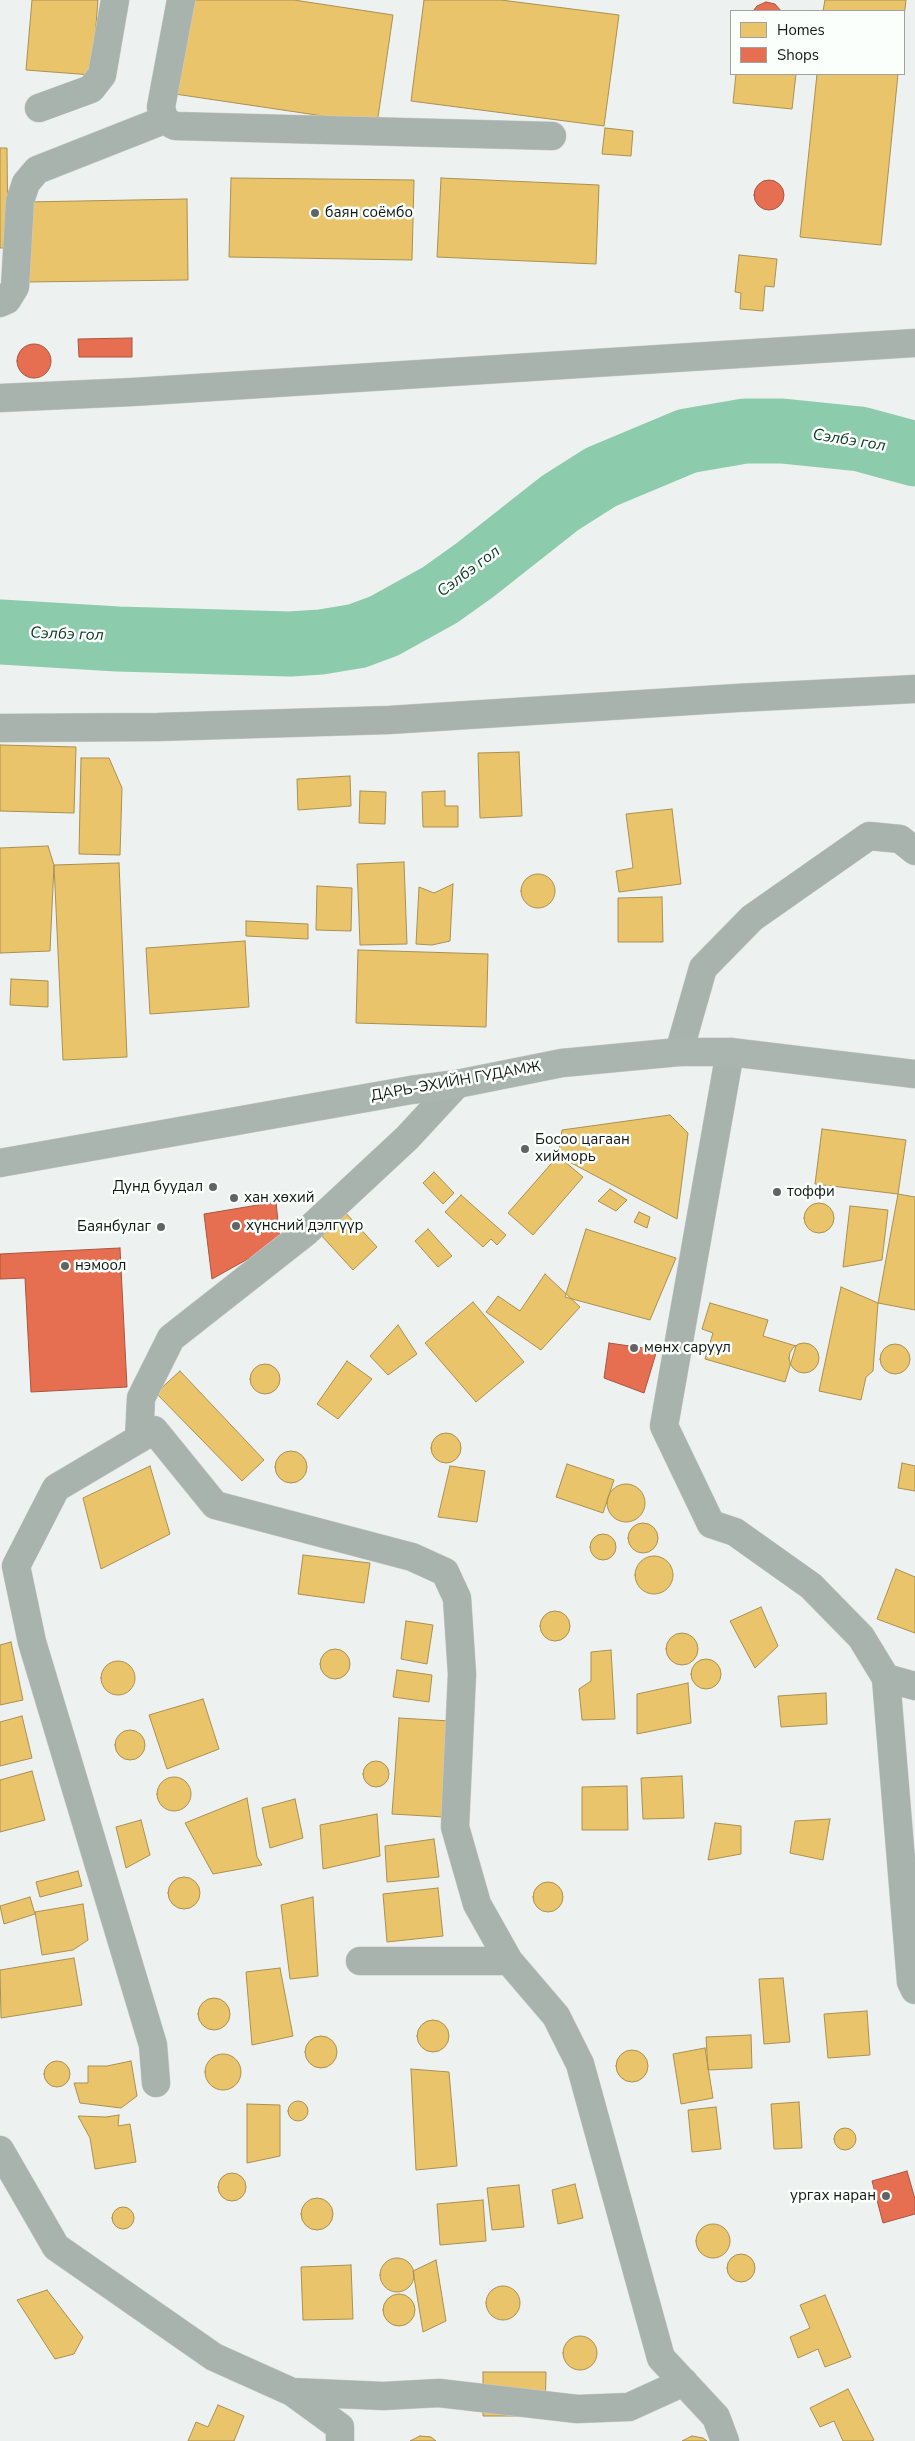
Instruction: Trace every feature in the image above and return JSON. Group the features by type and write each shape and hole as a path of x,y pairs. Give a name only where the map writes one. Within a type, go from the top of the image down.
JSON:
{"main road":[{"name":"ДАРЬ-ЭХИЙН ГУДАМЖ","path":"0,1163 411,1090 458,1084 562,1063 679,1052 730,1052 915,1074"}],"street":[{"path":"38,108 91,89 102,75 115,0"},
{"path":"181,0 161,107 164,120 175,126 552,136"},
{"path":"0,303 7,300 15,287 20,200 26,183 37,170 164,120"},
{"path":"0,398 134,392 915,343"},
{"path":"0,728 158,727 389,720 915,689"},
{"path":"679,1052 703,968 752,918 868,836 900,839 915,850"},
{"path":"730,1052 664,1426 711,1524 735,1532 811,1586 861,1637 886,1678 911,1982 915,1990"},
{"path":"139,1439 141,1398 171,1338 306,1232 407,1138 458,1084"},
{"path":"156,2083 153,2045 32,1642 16,1566 56,1488 154,1430 216,1505 412,1556 445,1572 457,1598 462,1674 456,1827 477,1904 509,1961 556,2016 580,2064 661,2358 716,2417 725,2441"},
{"path":"886,1678 915,1686"},
{"path":"360,1961 509,1961"},
{"path":"0,2150 56,2247 214,2357 292,2392 340,2427 340,2441"},
{"path":"292,2392 383,2396 439,2393 577,2410 629,2407 684,2382"}],"building: Homes":[{"path":"32,0 98,0 92,75 26,70"},
{"path":"189,0 294,0 393,15 377,124 175,94"},
{"path":"424,0 501,0 619,15 604,126 411,101"},
{"path":"825,0 906,0 905,10 823,10"},
{"path":"736,75 796,75 792,109 733,103"},
{"path":"817,75 898,75 881,245 800,237"},
{"path":"605,128 633,131 631,156 602,154"},
{"path":"0,148 7,148 8,248 0,248"},
{"path":"231,178 414,180 412,260 229,257"},
{"path":"441,178 599,185 596,264 437,257"},
{"path":"187,199 188,280 27,282 26,202"},
{"path":"739,255 777,259 774,287 765,286 763,311 740,309 741,293 735,292"},
{"path":"0,745 76,747 74,813 0,811"},
{"path":"519,752 522,816 480,818 478,753"},
{"path":"81,758 109,758 122,788 120,855 79,854"},
{"path":"350,776 351,806 298,810 297,779"},
{"path":"360,791 386,792 385,824 359,823"},
{"path":"445,791 445,806 458,806 458,827 423,827 422,792"},
{"path":"672,809 681,884 619,892 616,871 633,868 626,814"},
{"path":"48,846 54,865 50,951 0,953 0,848"},
{"path":"404,862 407,944 360,945 357,864"},
{"path":"119,863 127,1057 63,1060 54,865"},
{"path":"538,874 550,879 555,891 550,903 538,908 526,903 521,891 526,879"},
{"path":"453,884 450,941 432,945 416,944 419,887 434,893"},
{"path":"317,886 352,888 351,931 316,930"},
{"path":"662,897 663,942 618,942 618,898"},
{"path":"246,921 308,924 308,939 246,936"},
{"path":"245,941 249,1007 150,1014 146,948"},
{"path":"358,950 488,954 486,1027 356,1023"},
{"path":"11,979 48,981 48,1007 10,1005"},
{"path":"670,1115 688,1133 677,1219 558,1156 562,1130"},
{"path":"822,1129 906,1140 898,1194 815,1184"},
{"path":"558,1156 583,1177 533,1235 508,1213"},
{"path":"434,1172 454,1193 443,1204 423,1183"},
{"path":"610,1189 627,1200 616,1211 598,1201"},
{"path":"898,1194 915,1197 915,1310 878,1303"},
{"path":"461,1195 506,1235 497,1245 491,1239 483,1247 445,1212"},
{"path":"819,1203 829,1208 834,1218 829,1228 819,1233 809,1228 804,1218 809,1208"},
{"path":"850,1206 888,1210 882,1260 843,1267"},
{"path":"344,1211 377,1247 353,1270 320,1234"},
{"path":"639,1212 650,1217 647,1228 634,1222"},
{"path":"428,1229 452,1256 438,1267 415,1241"},
{"path":"586,1229 676,1258 650,1320 565,1297"},
{"path":"545,1274 580,1307 541,1350 486,1312 498,1296 520,1311"},
{"path":"841,1287 878,1303 873,1371 866,1377 861,1400 819,1391"},
{"path":"473,1302 524,1362 476,1402 425,1343"},
{"path":"710,1303 768,1320 763,1336 796,1346 785,1382 705,1359 713,1333 702,1329"},
{"path":"398,1325 417,1354 388,1375 370,1356"},
{"path":"804,1343 814,1348 819,1358 814,1368 804,1373 794,1368 789,1358 794,1348"},
{"path":"895,1344 905,1349 910,1359 905,1369 895,1374 885,1369 880,1359 885,1349"},
{"path":"347,1361 372,1379 338,1419 317,1404"},
{"path":"265,1364 276,1368 280,1379 276,1390 265,1394 254,1390 250,1379 254,1368"},
{"path":"180,1371 264,1460 242,1481 156,1393"},
{"path":"446,1433 457,1437 461,1448 457,1459 446,1463 435,1459 431,1448 435,1437"},
{"path":"291,1451 303,1455 307,1467 303,1479 291,1483 279,1479 275,1467 279,1455"},
{"path":"902,1463 915,1466 915,1491 898,1488"},
{"path":"567,1464 614,1480 603,1513 556,1497"},
{"path":"150,1466 170,1534 101,1569 83,1498"},
{"path":"450,1466 485,1471 477,1522 438,1517"},
{"path":"626,1484 639,1490 645,1503 639,1516 626,1522 613,1516 607,1503 613,1490"},
{"path":"643,1523 649,1524 657,1532 657,1544 649,1552 643,1553 637,1552 629,1544 628,1538 629,1532 637,1524"},
{"path":"603,1534 612,1538 616,1547 612,1556 603,1560 594,1556 590,1547 594,1538"},
{"path":"303,1555 370,1563 364,1603 298,1594"},
{"path":"654,1556 667,1562 673,1575 667,1588 654,1594 641,1588 635,1575 641,1562"},
{"path":"896,1569 915,1577 915,1633 877,1619"},
{"path":"761,1607 778,1646 755,1668 730,1621"},
{"path":"555,1611 566,1615 570,1626 566,1637 555,1641 544,1637 540,1626 544,1615"},
{"path":"406,1621 433,1625 427,1664 401,1659"},
{"path":"682,1633 688,1634 693,1638 697,1643 697,1655 693,1660 688,1664 682,1665 676,1664 671,1660 667,1655 666,1649 667,1643 671,1638 676,1634"},
{"path":"11,1642 23,1700 0,1705 0,1645"},
{"path":"335,1649 341,1650 349,1658 349,1670 341,1678 335,1679 329,1678 321,1670 320,1664 321,1658 329,1650"},
{"path":"611,1650 615,1719 582,1720 579,1689 591,1681 591,1652"},
{"path":"706,1659 717,1663 721,1674 717,1685 706,1689 695,1685 691,1674 695,1663"},
{"path":"118,1661 130,1666 135,1678 130,1690 118,1695 106,1690 101,1678 106,1666"},
{"path":"397,1670 432,1675 429,1702 393,1697"},
{"path":"688,1683 691,1723 637,1734 637,1694"},
{"path":"826,1693 827,1724 781,1727 778,1696"},
{"path":"203,1699 219,1749 167,1769 149,1715"},
{"path":"22,1716 32,1758 0,1766 0,1722"},
{"path":"399,1718 450,1721 444,1817 392,1814"},
{"path":"130,1730 136,1731 144,1739 144,1751 136,1759 130,1760 124,1759 116,1751 115,1745 116,1739 124,1731"},
{"path":"376,1761 385,1765 389,1774 385,1783 376,1787 367,1783 363,1774 367,1765"},
{"path":"32,1771 45,1820 0,1832 0,1780"},
{"path":"682,1776 684,1818 643,1819 641,1778"},
{"path":"174,1777 186,1782 191,1794 186,1806 174,1811 162,1806 157,1794 162,1782"},
{"path":"627,1786 628,1830 582,1830 582,1787"},
{"path":"247,1798 257,1857 262,1865 213,1874 185,1823"},
{"path":"295,1799 303,1838 270,1848 262,1808"},
{"path":"377,1814 380,1856 323,1869 320,1825"},
{"path":"830,1819 823,1860 790,1853 795,1821"},
{"path":"141,1820 150,1855 126,1868 116,1827"},
{"path":"715,1823 741,1826 741,1854 708,1860"},
{"path":"434,1839 439,1877 387,1882 385,1846"},
{"path":"78,1871 82,1886 40,1897 36,1882"},
{"path":"184,1877 196,1881 200,1893 196,1905 184,1909 172,1905 168,1893 172,1881"},
{"path":"548,1882 559,1886 563,1897 559,1908 548,1912 537,1908 533,1897 537,1886"},
{"path":"438,1888 443,1936 387,1942 383,1894"},
{"path":"30,1897 35,1914 4,1924 0,1906"},
{"path":"313,1897 318,1976 290,1979 281,1905"},
{"path":"83,1904 88,1940 73,1950 42,1955 35,1912"},
{"path":"74,1958 82,2005 1,2018 0,1970"},
{"path":"280,1968 293,2036 252,2045 246,1972"},
{"path":"783,1978 790,2042 764,2044 759,1979"},
{"path":"214,1998 225,2003 230,2014 225,2025 214,2030 203,2025 198,2014 203,2003"},
{"path":"867,2011 870,2055 828,2058 824,2014"},
{"path":"433,2020 439,2021 444,2025 448,2030 448,2042 444,2047 439,2051 433,2052 427,2051 422,2047 418,2042 417,2036 418,2030 422,2025 427,2021"},
{"path":"751,2035 752,2068 708,2070 706,2037"},
{"path":"321,2036 333,2040 337,2052 333,2064 321,2068 309,2064 305,2052 309,2040"},
{"path":"705,2048 713,2098 681,2104 673,2054"},
{"path":"632,2050 638,2051 643,2055 647,2060 647,2072 643,2077 638,2081 632,2082 626,2081 621,2077 617,2072 616,2066 617,2060 621,2055 626,2051"},
{"path":"223,2054 230,2055 236,2059 240,2065 240,2079 236,2085 230,2089 223,2090 216,2089 210,2085 206,2079 205,2072 206,2065 210,2059 216,2055"},
{"path":"57,2061 66,2065 70,2074 66,2083 57,2087 48,2083 44,2074 48,2065"},
{"path":"131,2061 137,2096 121,2108 80,2103 74,2083 88,2083 88,2066 107,2066"},
{"path":"411,2069 449,2072 457,2166 416,2170"},
{"path":"294,2101 302,2101 308,2107 308,2115 302,2121 294,2121 288,2115 288,2107"},
{"path":"799,2102 802,2148 774,2149 771,2104"},
{"path":"247,2104 280,2105 280,2156 247,2163"},
{"path":"716,2107 721,2149 692,2152 688,2110"},
{"path":"119,2115 118,2126 130,2124 136,2162 95,2169 90,2138 78,2116 106,2117"},
{"path":"845,2128 853,2131 856,2139 853,2147 845,2150 837,2147 834,2139 837,2131"},
{"path":"232,2173 242,2177 246,2187 242,2197 232,2201 222,2197 218,2187 222,2177"},
{"path":"575,2184 583,2218 558,2224 552,2190"},
{"path":"519,2185 524,2227 492,2230 487,2188"},
{"path":"317,2198 323,2199 328,2203 332,2208 332,2220 328,2225 323,2229 317,2230 311,2229 306,2225 302,2220 301,2214 302,2208 306,2203 311,2199"},
{"path":"483,2200 486,2241 440,2245 437,2204"},
{"path":"123,2207 131,2210 134,2218 131,2226 123,2229 115,2226 112,2218 115,2210"},
{"path":"713,2224 720,2225 725,2229 729,2234 729,2248 725,2253 720,2257 713,2258 706,2257 701,2253 697,2248 696,2241 697,2234 701,2229 706,2225"},
{"path":"741,2254 751,2258 755,2268 751,2278 741,2282 731,2278 727,2268 731,2258"},
{"path":"397,2258 404,2259 409,2263 413,2268 413,2282 409,2287 404,2291 397,2292 390,2291 385,2287 381,2282 380,2275 381,2268 385,2263 390,2259"},
{"path":"436,2260 446,2321 423,2332 413,2271"},
{"path":"351,2265 353,2319 303,2320 301,2267"},
{"path":"503,2286 510,2287 515,2291 519,2296 519,2310 515,2315 510,2319 503,2320 496,2319 491,2315 487,2310 486,2303 487,2296 491,2291 496,2287"},
{"path":"47,2290 83,2337 74,2354 55,2359 17,2300"},
{"path":"399,2294 410,2299 415,2310 410,2321 399,2326 388,2321 383,2310 388,2299"},
{"path":"825,2295 851,2357 825,2367 818,2349 798,2358 790,2337 810,2328 800,2305"},
{"path":"580,2336 587,2337 592,2341 596,2346 596,2360 592,2365 587,2369 580,2370 573,2369 568,2365 564,2360 563,2353 564,2346 568,2341 573,2337"},
{"path":"483,2372 546,2372 545,2416 483,2416"},
{"path":"848,2389 874,2440 843,2441 834,2421 820,2427 810,2408"},
{"path":"218,2405 244,2416 234,2441 188,2441 196,2422 208,2427"},
{"path":"420,2436 431,2437 436,2441 410,2441"},
{"path":"692,2436 703,2438 707,2441 682,2441"}],"building: Shops":[{"path":"766,2 775,4 780,10 754,10 757,6"},
{"path":"769,180 775,181 783,189 783,201 775,209 769,210 763,209 755,201 754,195 755,189 763,181"},
{"path":"132,338 132,357 79,357 78,339"},
{"path":"34,344 41,345 46,349 50,354 50,368 46,373 41,377 34,378 27,377 22,373 18,368 17,361 18,354 22,349 27,345"},
{"path":"276,1202 280,1241 212,1279 204,1214"},
{"path":"120,1248 127,1387 31,1392 25,1278 0,1279 0,1254"},
{"path":"609,1343 657,1350 644,1393 604,1378"},
{"path":"907,2171 915,2199 915,2214 883,2223 872,2181"}],"waterway":[{"name":"Сэлбэ гол","path":"0,632 118,639 290,644 321,642 357,636 384,626 440,595 560,503 601,477 687,441 745,431 782,431 860,439 915,454"}],"place":[{"name":"баян соёмбо","path":"315,213"},
{"name":"Босоо цагаан хийморь","path":"525,1149"},
{"name":"Дунд буудал","path":"213,1187"},
{"name":"тоффи","path":"777,1192"},
{"name":"хан хөхий","path":"234,1198"},
{"name":"хүнсний дэлгүүр","path":"236,1226"},
{"name":"Баянбулаг","path":"161,1227"},
{"name":"нэмоол","path":"65,1266"},
{"name":"мөнх саруул","path":"634,1348"},
{"name":"ургах наран","path":"886,2196"}]}
